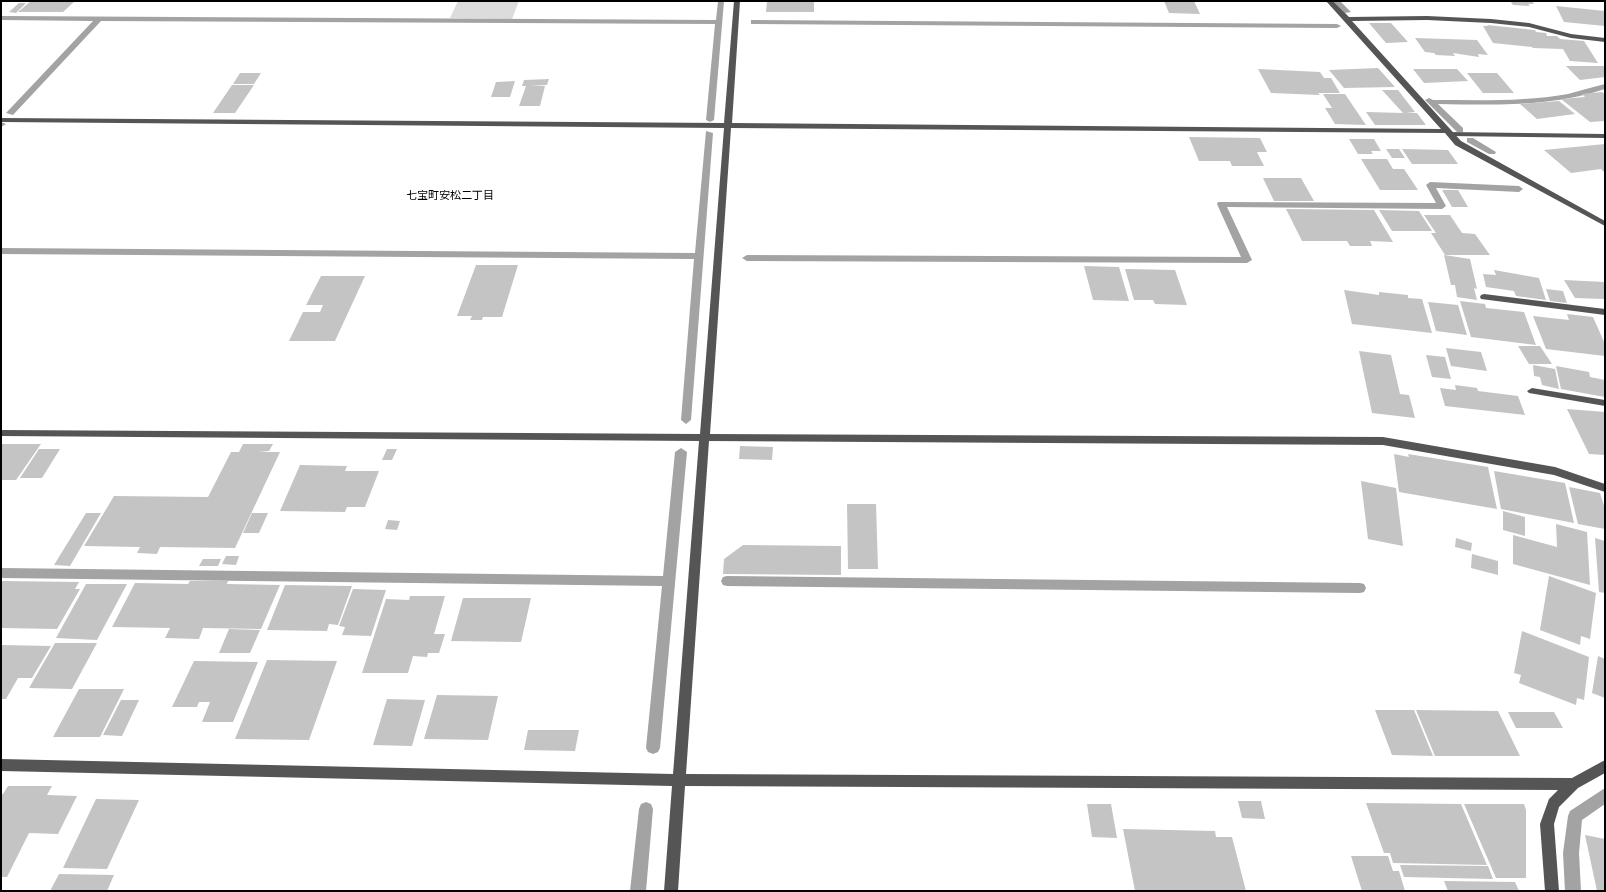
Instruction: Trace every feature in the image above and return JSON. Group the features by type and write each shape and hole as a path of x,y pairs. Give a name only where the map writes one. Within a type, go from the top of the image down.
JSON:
{"street":[{"path":"671,891 737,1"},
{"path":"1329,1 1458,143 1605,224"},
{"path":"1347,19 1427,18 1491,21 1529,25 1571,36 1605,40"},
{"path":"1,120 727,125 1605,136"},
{"path":"1484,297 1605,312"},
{"path":"1532,391 1605,404"},
{"path":"1,433 1384,441 1555,472 1605,488"},
{"path":"1,764 679,780 1573,784"},
{"path":"1552,891 1547,824 1554,803 1573,784 1605,766"}],"shaded area":[{"path":"458,1 519,1 512,19 450,18"}],"building":[{"path":"31,1 75,1 63,12 18,12"},
{"path":"767,1 814,1 814,12 766,12"},
{"path":"1164,1 1194,1 1200,14 1169,13"},
{"path":"1510,1 1532,1 1534,4 1528,4 1530,6 1513,5"},
{"path":"19,3 26,3 16,13 9,12"},
{"path":"1556,6 1605,11 1605,26 1564,22"},
{"path":"1369,23 1391,23 1408,42 1386,43"},
{"path":"1483,26 1535,30 1536,32 1546,33 1547,36 1557,36 1560,39 1584,41 1598,63 1570,61 1563,49 1533,48 1493,43"},
{"path":"1415,38 1477,40 1488,55 1478,54 1479,57 1453,53 1455,56 1436,55 1425,52"},
{"path":"1566,66 1605,66 1605,77 1580,80"},
{"path":"1378,68 1395,87 1344,88 1329,70"},
{"path":"1258,69 1320,72 1324,78 1331,78 1340,93 1318,93 1320,95 1271,93"},
{"path":"1413,69 1457,69 1468,81 1424,83"},
{"path":"240,73 261,73 254,84 233,84"},
{"path":"1467,73 1497,73 1514,93 1483,93"},
{"path":"549,79 547,85 530,86 545,86 540,106 519,106 526,86 522,86 524,80"},
{"path":"515,81 510,97 491,97 496,82"},
{"path":"232,85 254,85 235,113 213,113"},
{"path":"1382,90 1398,90 1415,112 1406,113 1417,113 1426,125 1375,125 1366,112 1403,113"},
{"path":"1602,92 1605,94 1605,121 1590,122 1561,99 1585,97 1582,94"},
{"path":"1323,94 1345,94 1366,125 1335,124 1325,108 1332,108"},
{"path":"1559,101 1575,114 1537,119 1520,104"},
{"path":"1189,137 1260,138 1267,152 1257,152 1264,166 1232,166 1230,161 1199,161"},
{"path":"1349,139 1374,139 1381,151 1371,151 1373,154 1358,154"},
{"path":"1605,144 1605,173 1601,169 1571,173 1544,150"},
{"path":"1386,149 1399,149 1405,158 1392,158"},
{"path":"1402,149 1448,150 1458,164 1412,164"},
{"path":"1361,159 1387,159 1393,169 1404,169 1418,190 1380,190"},
{"path":"1263,178 1301,178 1314,201 1274,201"},
{"path":"1442,190 1458,190 1468,207 1452,207"},
{"path":"1286,209 1374,210 1393,242 1370,241 1372,246 1350,246 1347,241 1302,241"},
{"path":"1379,210 1419,211 1432,231 1392,231"},
{"path":"1424,215 1450,215 1462,233 1475,234 1490,255 1445,255 1431,233 1436,233"},
{"path":"1444,255 1470,259 1477,289 1474,288 1477,300 1457,297 1455,285 1451,285"},
{"path":"476,265 518,265 502,317 483,317 482,320 470,320 472,316 457,316"},
{"path":"1084,266 1119,267 1129,301 1093,300"},
{"path":"1125,269 1175,270 1187,305 1155,304 1153,300 1134,300"},
{"path":"1494,270 1539,278 1546,300 1516,296 1514,291 1486,287 1483,274 1496,275"},
{"path":"321,276 365,276 335,341 289,341 303,312 320,312 323,305 306,305"},
{"path":"1564,280 1605,282 1605,299 1575,298"},
{"path":"1546,289 1563,291 1567,303 1550,301"},
{"path":"1344,290 1379,295 1379,292 1408,295 1408,298 1422,299 1432,333 1352,324"},
{"path":"1460,301 1485,304 1486,308 1524,312 1536,345 1471,337"},
{"path":"1428,302 1458,305 1467,335 1436,331"},
{"path":"1567,314 1593,317 1605,344 1605,356 1546,349 1533,316 1569,320"},
{"path":"1518,346 1540,346 1552,364 1529,364"},
{"path":"1446,348 1481,352 1487,371 1451,366"},
{"path":"1359,351 1391,355 1400,394 1409,395 1415,418 1372,413"},
{"path":"1426,355 1445,357 1451,379 1432,377"},
{"path":"1533,365 1555,369 1559,389 1542,385 1540,377 1534,376"},
{"path":"1556,366 1589,372 1590,377 1605,380 1605,397 1561,389"},
{"path":"1455,385 1477,388 1478,391 1518,396 1525,415 1445,406 1440,388 1456,390"},
{"path":"1567,409 1605,412 1605,455 1589,454"},
{"path":"1,444 41,444 16,480 1,480"},
{"path":"243,444 273,444 269,451 258,452 280,452 235,548 160,547 157,554 137,553 140,547 84,546 114,496 208,497 231,452 239,452"},
{"path":"740,446 773,447 772,460 739,459"},
{"path":"39,449 60,449 42,478 20,478"},
{"path":"387,449 397,449 392,460 382,460"},
{"path":"1394,454 1409,457 1408,454 1488,467 1497,509 1399,492"},
{"path":"300,465 347,466 345,471 379,471 365,507 347,507 345,512 280,511"},
{"path":"1494,471 1565,483 1574,523 1501,509"},
{"path":"1361,481 1396,488 1403,546 1368,539"},
{"path":"1569,487 1600,493 1605,509 1605,529 1578,524"},
{"path":"847,504 876,504 878,569 848,569"},
{"path":"1503,511 1525,517 1525,536 1503,530"},
{"path":"86,513 101,513 70,566 54,565"},
{"path":"252,513 268,513 259,533 243,533"},
{"path":"388,520 400,521 397,530 385,529"},
{"path":"1556,524 1587,532 1590,585 1513,564 1513,535 1557,547"},
{"path":"1456,538 1472,543 1471,551 1455,547"},
{"path":"1595,538 1605,541 1605,593 1599,592"},
{"path":"743,545 841,546 841,575 723,574 724,559"},
{"path":"1472,554 1498,561 1498,575 1471,568"},
{"path":"226,556 239,556 236,565 222,564"},
{"path":"203,559 221,559 218,566 199,566"},
{"path":"1549,576 1596,593 1590,639 1581,636 1580,645 1540,630"},
{"path":"1,581 79,582 75,589 80,589 57,629 1,628"},
{"path":"190,581 228,581 227,584 280,585 261,629 203,628 199,639 165,638 170,628 112,627 135,583 188,584"},
{"path":"86,584 127,584 97,640 56,638"},
{"path":"285,585 352,586 338,625 329,624 327,631 267,630"},
{"path":"353,589 386,590 371,636 342,635 345,627 339,626"},
{"path":"410,596 445,596 434,634 445,634 439,653 428,653 427,657 413,656 408,673 362,673 386,599 409,600"},
{"path":"463,598 531,598 521,642 451,641"},
{"path":"229,629 260,630 250,653 219,653"},
{"path":"1522,631 1589,657 1584,700 1577,698 1576,705 1519,683 1521,675 1514,673"},
{"path":"55,643 97,643 72,689 29,688"},
{"path":"1,645 51,646 32,678 18,678 6,699 1,699"},
{"path":"1598,656 1605,659 1605,698 1592,693"},
{"path":"267,660 337,661 309,740 235,739"},
{"path":"194,661 258,662 233,722 202,722 210,702 199,702 197,707 172,707"},
{"path":"79,689 124,689 100,737 53,737"},
{"path":"437,695 498,696 488,740 424,739"},
{"path":"387,699 425,700 412,746 373,745"},
{"path":"121,700 139,700 122,736 103,735"},
{"path":"1375,710 1414,710 1433,756 1392,755"},
{"path":"1416,710 1498,711 1520,756 1435,756"},
{"path":"1508,712 1554,712 1563,728 1516,728"},
{"path":"528,730 579,730 575,751 524,750"},
{"path":"8,786 52,786 47,795 77,796 58,834 29,833 7,877 1,877 1,794 3,794"},
{"path":"96,799 139,800 107,869 63,868"},
{"path":"1238,801 1261,801 1265,819 1242,818"},
{"path":"1366,803 1461,804 1487,865 1393,863 1390,853 1384,853"},
{"path":"1087,804 1111,804 1117,838 1092,837"},
{"path":"1464,804 1524,804 1526,810 1526,878 1496,878"},
{"path":"1123,829 1215,831 1216,837 1232,837 1246,891 1135,891"},
{"path":"1585,835 1605,839 1605,891 1597,891"},
{"path":"1351,856 1388,856 1393,871 1399,871 1405,891 1362,891"},
{"path":"1400,865 1488,866 1493,879 1404,877"},
{"path":"59,874 114,875 107,891 50,891"},
{"path":"1444,881 1515,882 1519,891 1448,891"}],"waterway":[{"path":"710,120 721,1"},
{"path":"1336,1 1347,12"},
{"path":"1,18 719,22"},
{"path":"10,113 99,19"},
{"path":"754,22 1337,26"},
{"path":"1431,102 1496,102 1566,97 1605,86"},
{"path":"1431,102 1460,130"},
{"path":"686,420 709,133"},
{"path":"1470,140 1492,152"},
{"path":"747,258 1247,260 1221,204 1442,206 1430,185 1519,189"},
{"path":"1,251 695,256"},
{"path":"669,581 681,452"},
{"path":"1,573 669,581"},
{"path":"653,748 669,581"},
{"path":"727,581 1360,588"},
{"path":"1573,891 1571,853 1575,816 1605,795"},
{"path":"638,891 646,809"}],"district":[{"name":"七宝町安松二丁目","path":"450,196"}]}
